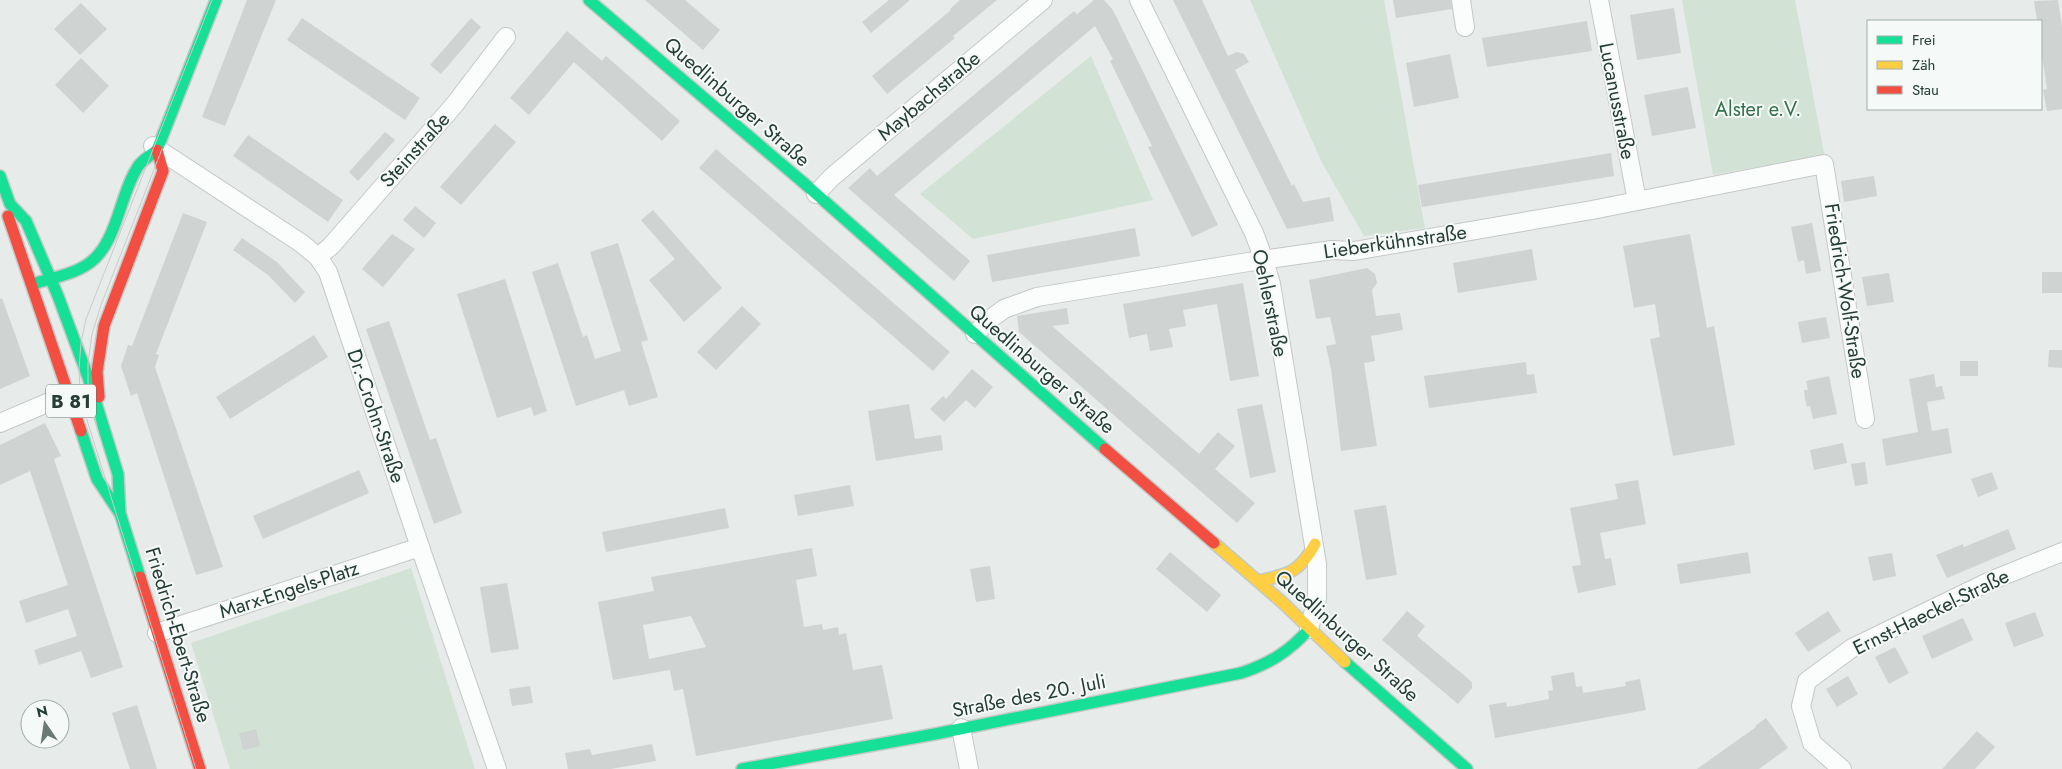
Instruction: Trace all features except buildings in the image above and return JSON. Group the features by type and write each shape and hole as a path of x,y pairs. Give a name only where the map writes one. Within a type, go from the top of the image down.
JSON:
{"main road":[{"path":"30,285 81,267 93,261 102,250 123,198 140,164 153,147 216,0"},
{"name":"Quedlinburger Straße","path":"589,0 816,194 1258,581 1309,629 1467,769"},
{"path":"100,414 97,372 102,333 164,171 153,147"},
{"name":"Friedrich-Ebert-Straße","path":"0,176 10,204 26,222 80,354 118,474 120,513 200,769"},
{"name":"Friedrich-Ebert-Straße","path":"10,204 7,218 97,479 120,513"},
{"path":"1258,581 1292,573 1306,562 1315,544"},
{"name":"Straße des 20. Juli","path":"742,769 1241,673 1276,659 1291,649 1309,629"}],"street":[{"name":"Maybachstraße","path":"816,194 832,177 1043,0"},
{"name":"Oehlerstraße","path":"1139,0 1254,233 1264,260 1270,284 1318,564 1318,599 1309,629"},
{"path":"1461,0 1465,27"},
{"name":"Lucanusstraße","path":"1599,0 1637,201"},
{"name":"Steinstraße","path":"318,257 331,246 455,104 506,37"},
{"name":"Dr.-Crohn-Straße","path":"153,147 301,243 318,257 328,272 420,548 498,769"},
{"name":"Lieberkühnstraße","path":"975,334 1004,309 1037,297 1332,250 1354,252 1637,201 1824,164"},
{"name":"Friedrich-Wolf-Straße","path":"1824,164 1865,419"},
{"path":"0,423 68,394"},
{"name":"Marx-Engels-Platz","path":"158,633 420,548"},
{"name":"Ernst-Haeckel-Straße","path":"1842,769 1812,744 1801,706 1807,682 1852,648 1990,581 2062,552"},
{"path":"961,728 969,769"}],"green space":[{"path":"1250,0 1384,0 1425,228 1364,236 1322,163"},
{"name":"Alster e.V.","path":"1682,0 1795,0 1825,158 1768,165 1713,175"},
{"path":"1091,56 1153,200 973,239 920,194"},
{"path":"411,568 475,769 230,769 191,643"}],"tram line":[{"path":"196,769 87,420 80,390 79,368 81,343 86,319 212,0"},
{"path":"99,435 88,387 88,363 92,334 101,305 162,149"}],"traffic: fast":[{"path":"33,284 82,268 98,255 106,244 132,177 139,165 157,150 216,0"},
{"path":"589,0 805,184 1105,449"},
{"path":"0,176 10,204 26,221 58,296 88,377 118,474 120,513 140,577"},
{"path":"81,431 97,479 119,512"},
{"path":"742,769 935,734 1241,673 1278,656 1309,629"},
{"path":"1345,662 1467,769"}],"traffic: slow":[{"path":"1214,543 1283,603 1345,662"},
{"path":"1258,581 1277,577 1292,571 1304,561 1315,544"}],"traffic: jam":[{"path":"99,397 97,372 104,326 163,171 157,150"},
{"path":"8,216 81,431"},
{"path":"1105,449 1214,543"},
{"path":"140,577 200,769"}]}
